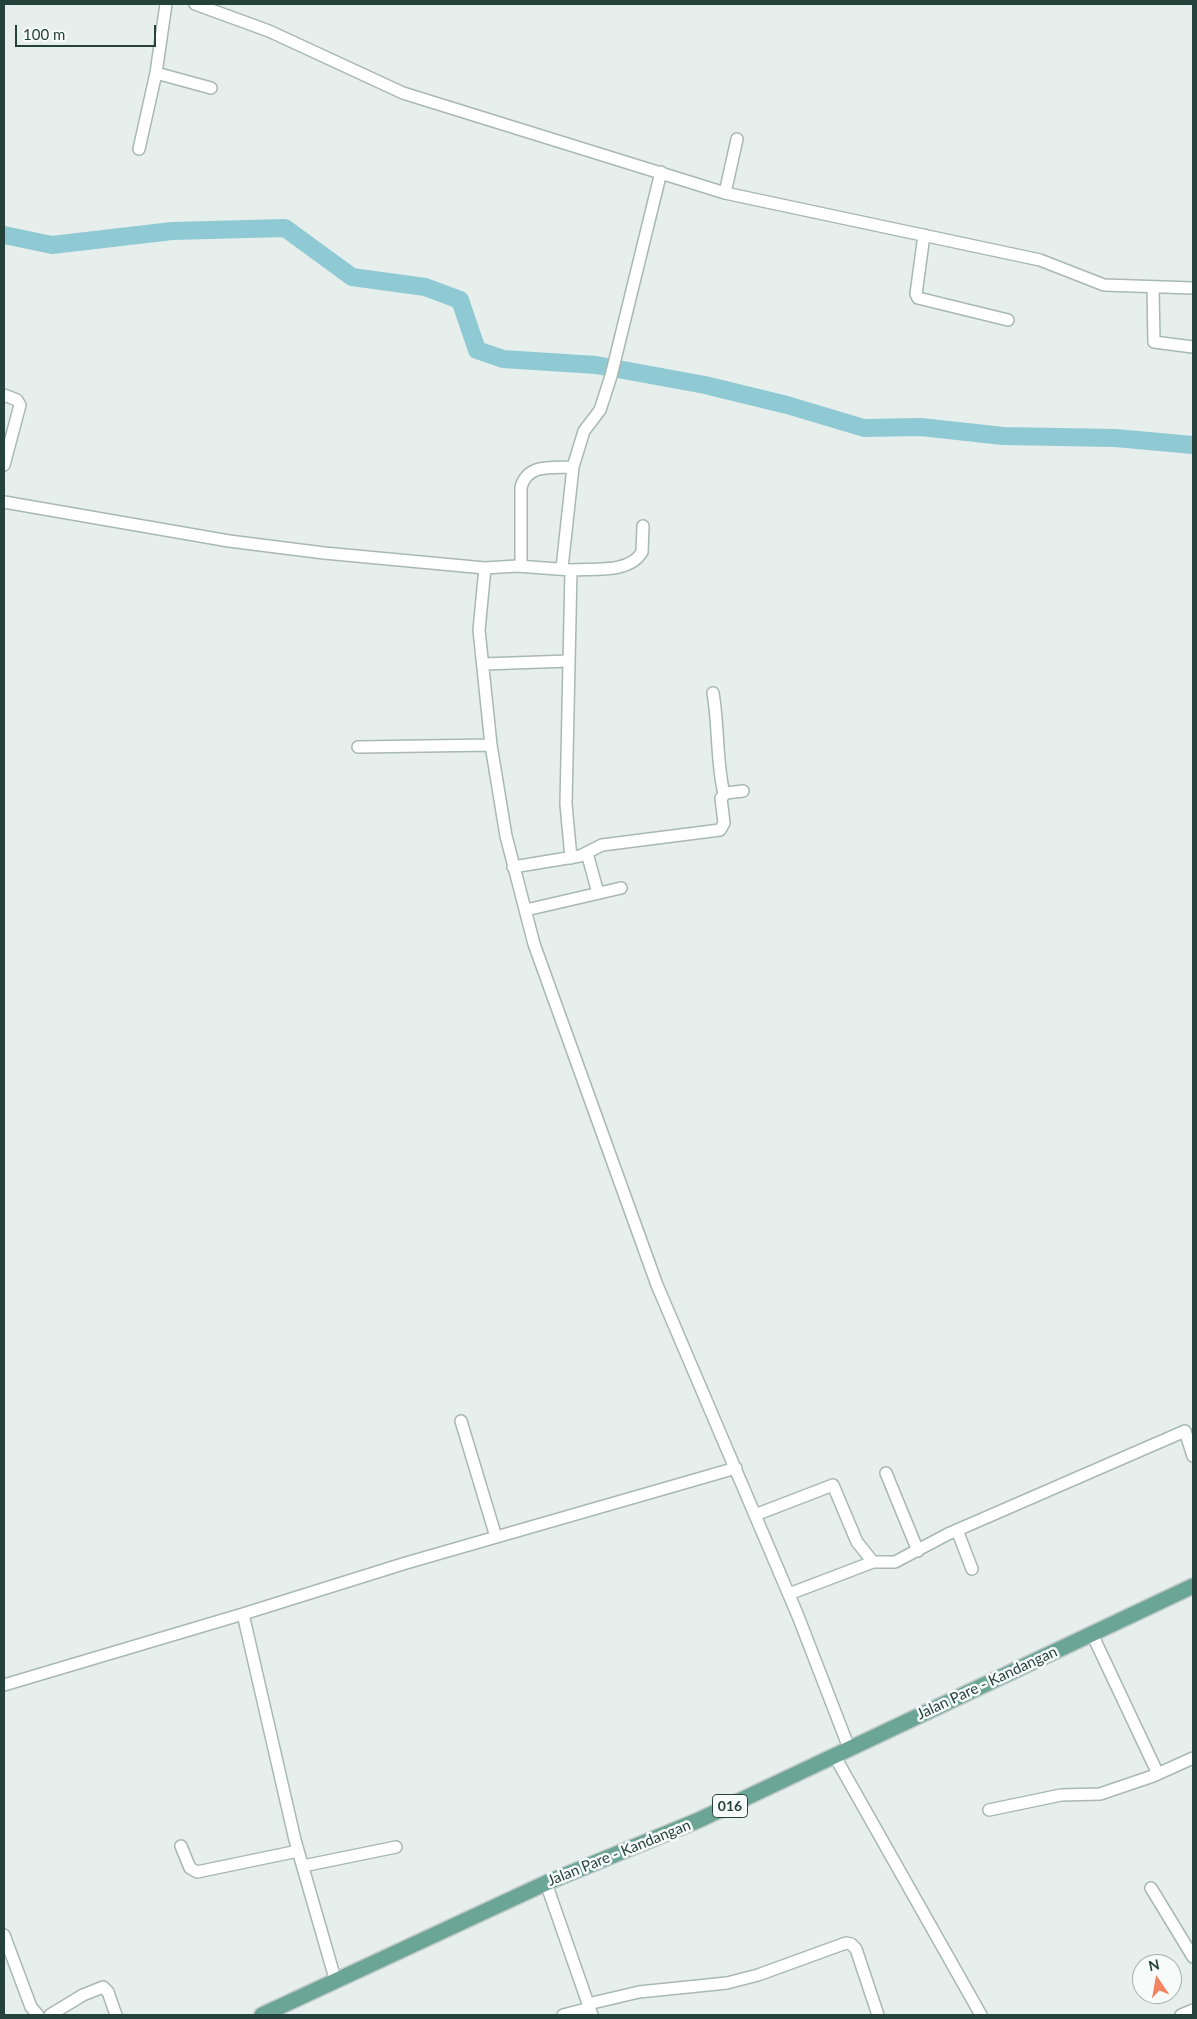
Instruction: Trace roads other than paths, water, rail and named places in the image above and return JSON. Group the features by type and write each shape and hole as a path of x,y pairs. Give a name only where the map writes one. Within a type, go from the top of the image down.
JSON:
{"main road":[{"name":"Jalan Pare - Kandangan","path":"262,2015 546,1883 699,1820 1193,1586"}],"street":[{"path":"140,149 156,73 166,4"},
{"path":"195,4 269,31 403,93 725,193 1040,260 1104,285 1193,288"},
{"path":"156,73 211,88"},
{"path":"725,193 737,139"},
{"path":"571,858 566,804 569,661 566,569 573,467 584,431 600,410 611,376 661,172"},
{"path":"924,235 916,294 918,298 1008,320"},
{"path":"1152,288 1154,342 1193,347"},
{"path":"4,395 17,400 20,405 4,465"},
{"path":"522,566 521,488 523,479 537,468 573,467"},
{"path":"4,502 229,541 324,553 485,568 522,566 566,569 615,568 630,564 642,552 643,526"},
{"path":"485,568 479,630 490,745 500,804 534,944 564,1021 598,1126 657,1285 789,1594 849,1748"},
{"path":"483,664 569,661"},
{"path":"514,867 571,858 587,853 602,845 720,830 723,825 721,800 724,794 719,772 720,747 713,693"},
{"path":"358,747 490,745"},
{"path":"724,794 742,790"},
{"path":"587,853 598,893"},
{"path":"526,910 621,888"},
{"path":"460,1421 496,1537"},
{"path":"789,1594 873,1562 896,1562 957,1530 1184,1431 1193,1456"},
{"path":"4,1684 496,1537 736,1468"},
{"path":"886,1473 918,1551"},
{"path":"755,1515 833,1484 857,1542 873,1562"},
{"path":"957,1530 972,1569"},
{"path":"243,1614 298,1851 336,1982"},
{"path":"1092,1634 1158,1774"},
{"path":"834,1756 981,2015"},
{"path":"989,1810 1061,1795 1100,1794 1158,1774 1193,1758"},
{"path":"180,1846 190,1868 197,1872 298,1851"},
{"path":"303,1866 396,1847"},
{"path":"546,1883 590,2009"},
{"path":"1151,1888 1193,1957"},
{"path":"4,1936 31,2007 38,2015"},
{"path":"563,2015 590,2009 639,1992 727,1983 758,1976 846,1943 851,1944 856,1950 878,2015"},
{"path":"50,2015 83,1995 103,1987 108,1992 116,2015"},
{"path":"1181,2015 1193,2010"}],"waterway":[{"path":"4,235 52,245 172,231 285,228 352,277 425,287 460,300 477,350 503,359 596,365 705,385 787,405 864,428 921,427 1003,436 1115,438 1193,445"}]}
